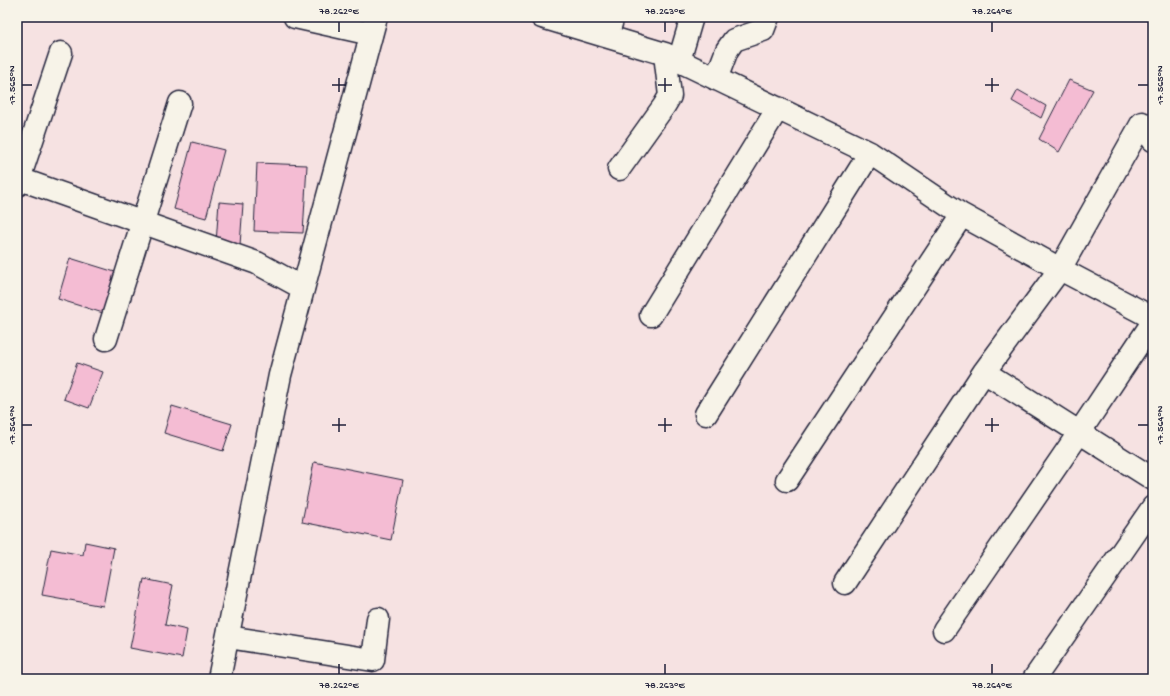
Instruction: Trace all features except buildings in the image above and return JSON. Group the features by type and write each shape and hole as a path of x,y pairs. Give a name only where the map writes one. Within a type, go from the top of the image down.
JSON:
{"street":[{"path":"219,679 280,376 373,26 295,17"},
{"path":"542,17 610,27 870,153 962,215 1153,318"},
{"path":"619,169 670,96 672,58 692,17"},
{"path":"716,78 727,50 734,40 763,30 768,17"},
{"path":"60,53 18,181 257,263 303,288"},
{"path":"106,339 180,103"},
{"path":"651,315 778,108"},
{"path":"845,583 984,372 1060,269 1142,123 1153,140"},
{"path":"706,414 870,153"},
{"path":"787,480 962,215"},
{"path":"944,630 1153,322"},
{"path":"984,372 1153,479"},
{"path":"1034,679 1153,507"},
{"path":"228,637 373,660 378,619"}]}
